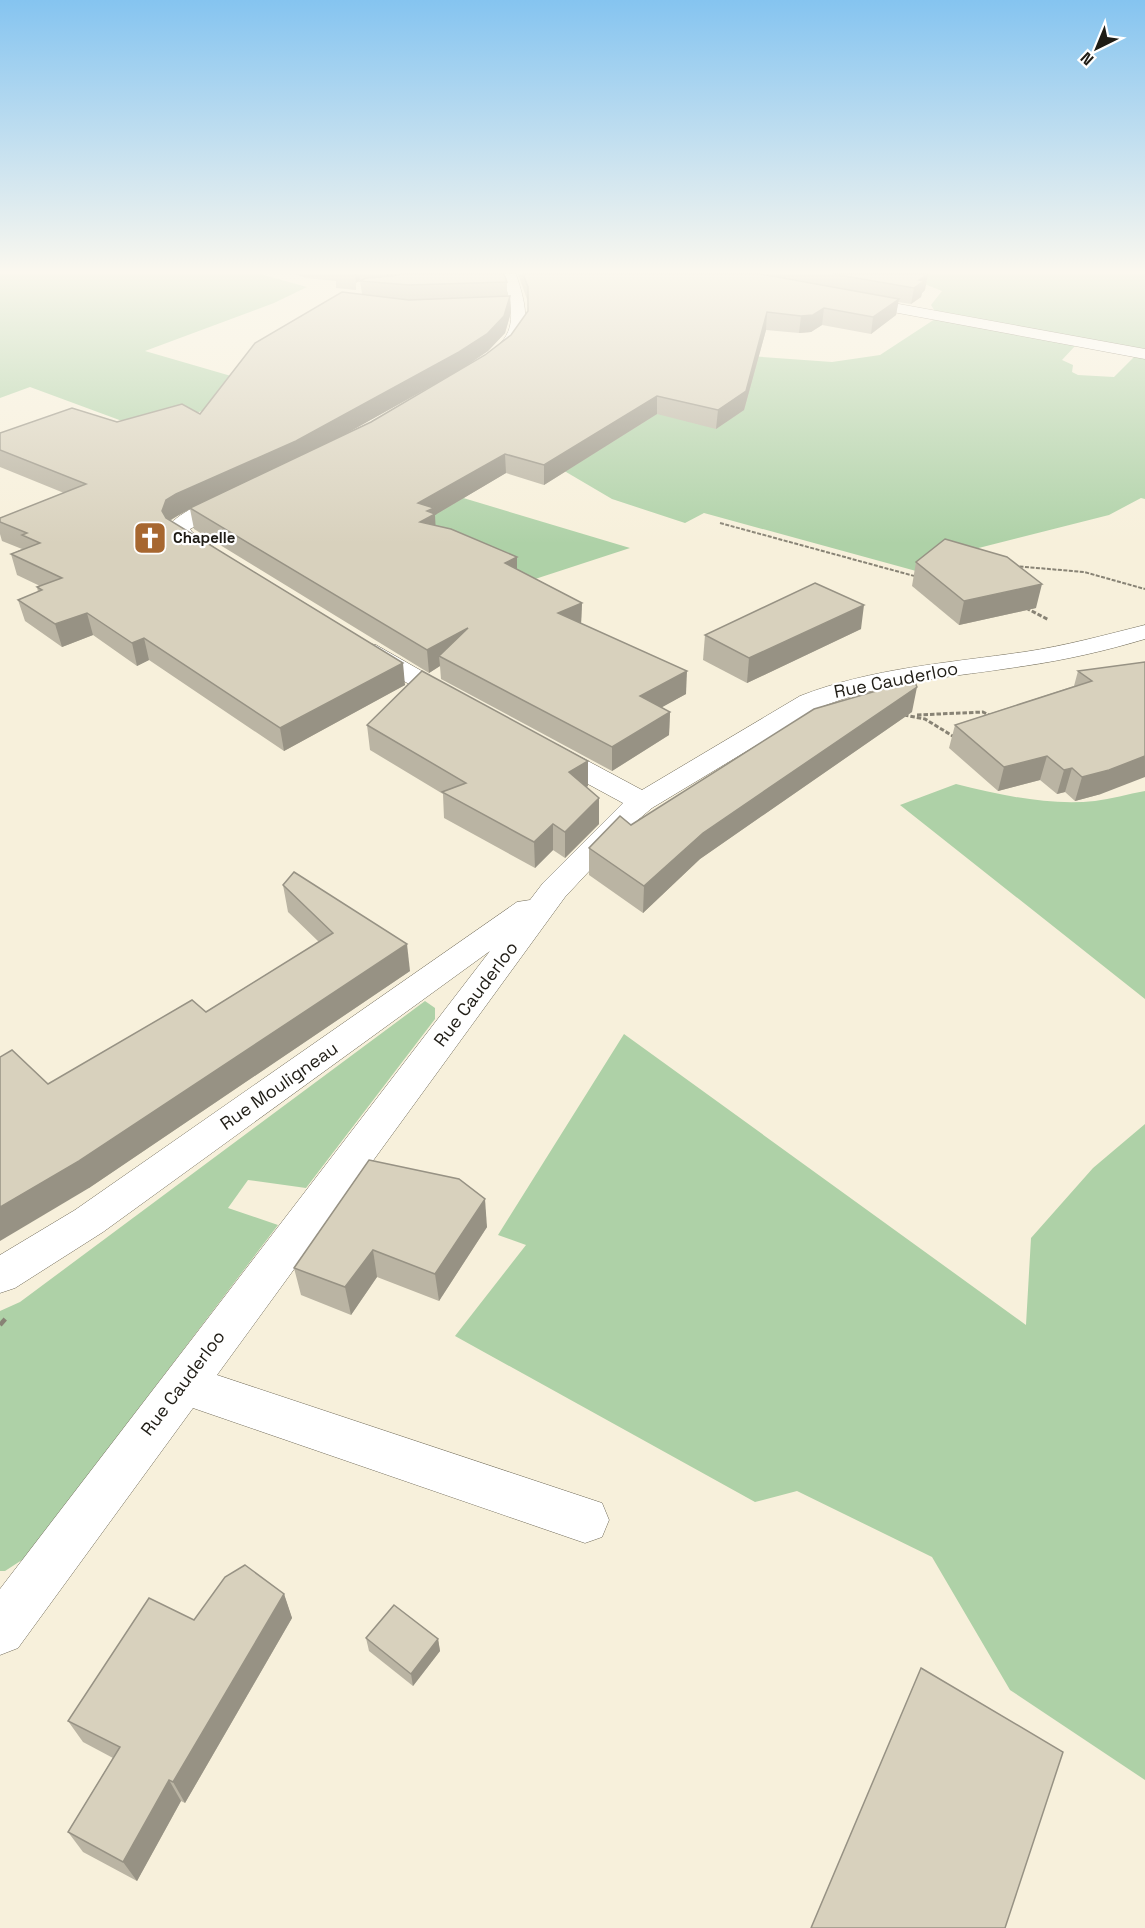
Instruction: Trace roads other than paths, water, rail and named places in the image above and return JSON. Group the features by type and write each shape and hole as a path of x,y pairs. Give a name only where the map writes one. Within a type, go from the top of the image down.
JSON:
{"street":[{"path":"477,370 485,364"},
{"path":"227,563 179,532 182,524 251,492"},
{"name":"Rue Cauderloo","path":"0,1630 554,890 623,818 642,802 809,702 835,690 894,677 1026,659 1145,632"},
{"path":"348,638 480,714"},
{"path":"531,741 642,802"},
{"name":"Rue Mouligneau","path":"0,1276 90,1221 554,890"},
{"path":"182,1384 585,1520"}],"place":[{"name":"Chapelle","path":"150,538"}]}
